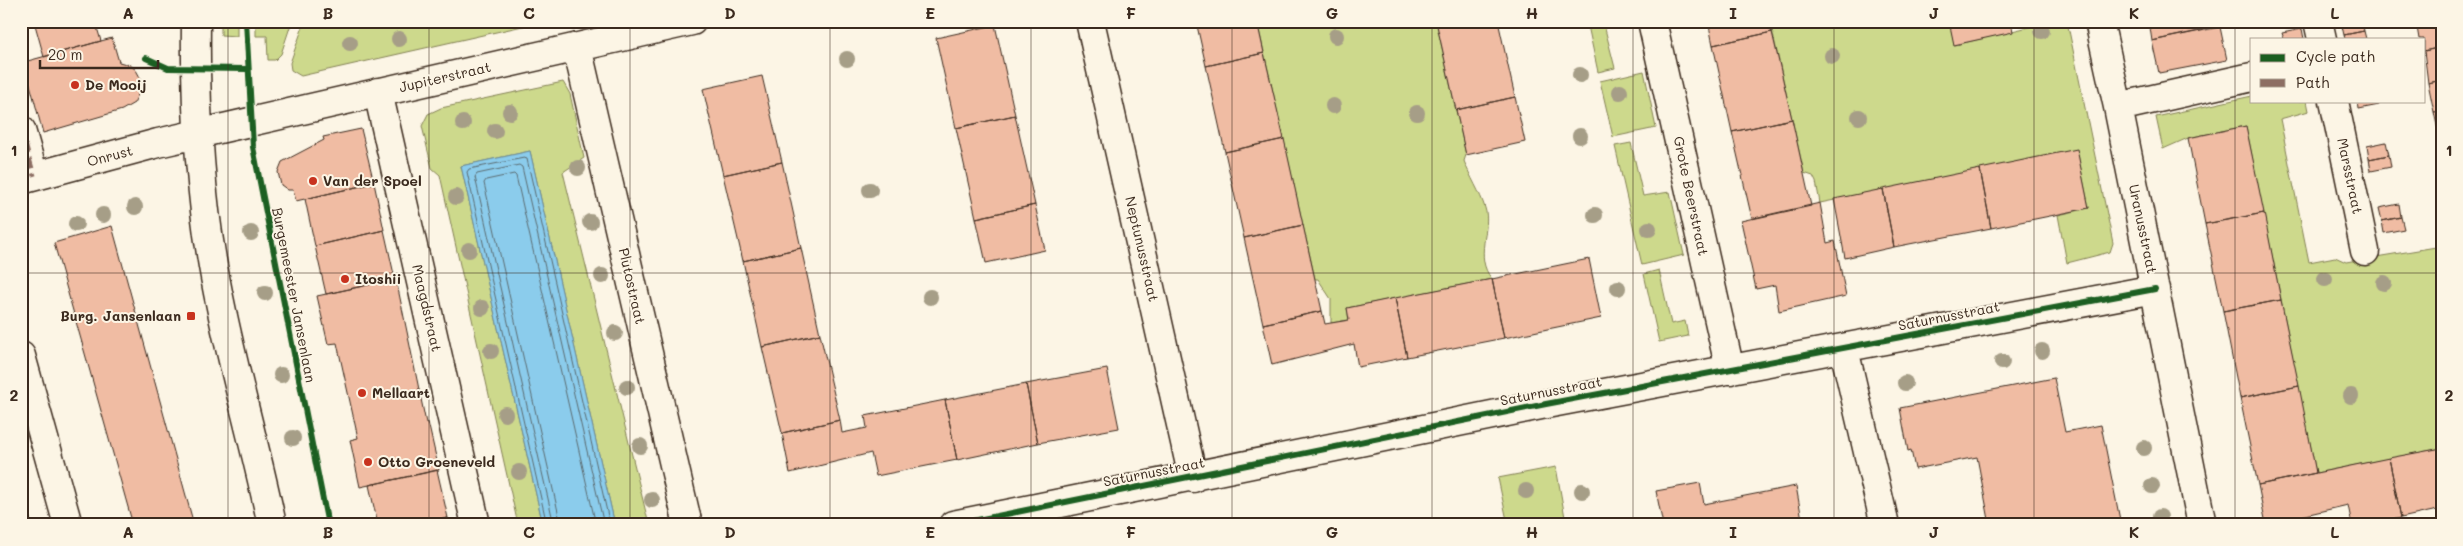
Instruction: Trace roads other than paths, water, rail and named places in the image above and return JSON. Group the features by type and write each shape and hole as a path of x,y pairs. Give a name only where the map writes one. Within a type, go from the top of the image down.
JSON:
{"street":[{"path":"196,21 195,68 199,134 213,268 272,525"},
{"name":"Jupiterstraat","path":"199,134 692,21"},
{"name":"Neptunusstraat","path":"1090,21 1193,478"},
{"name":"Grote Beerstraat","path":"1652,21 1730,370"},
{"name":"Uranusstraat","path":"2099,21 2202,525"},
{"path":"2318,21 2322,38"},
{"name":"Plutostraat","path":"577,47 688,525"},
{"path":"2118,107 2250,77"},
{"name":"Maagdstraat","path":"378,92 476,525"},
{"name":"Marsstraat","path":"2334,102 2365,251"},
{"path":"21,130 28,178"},
{"name":"Onrust","path":"28,178 158,143 199,134"},
{"name":"Saturnusstraat","path":"953,525 1193,478 1546,404 2155,289"},
{"path":"1844,349 1885,525"},
{"path":"21,356 68,525"}],"water":[{"path":"530,151 615,525 543,525 461,166"}],"place":[{"name":"De Mooij","path":"75,85"},
{"name":"Van der Spoel","path":"313,181"},
{"name":"Itoshii","path":"345,279"},
{"name":"Burg. Jansenlaan","path":"191,316"},
{"name":"Mellaart","path":"362,393"},
{"name":"Otto Groeneveld","path":"368,462"}]}
